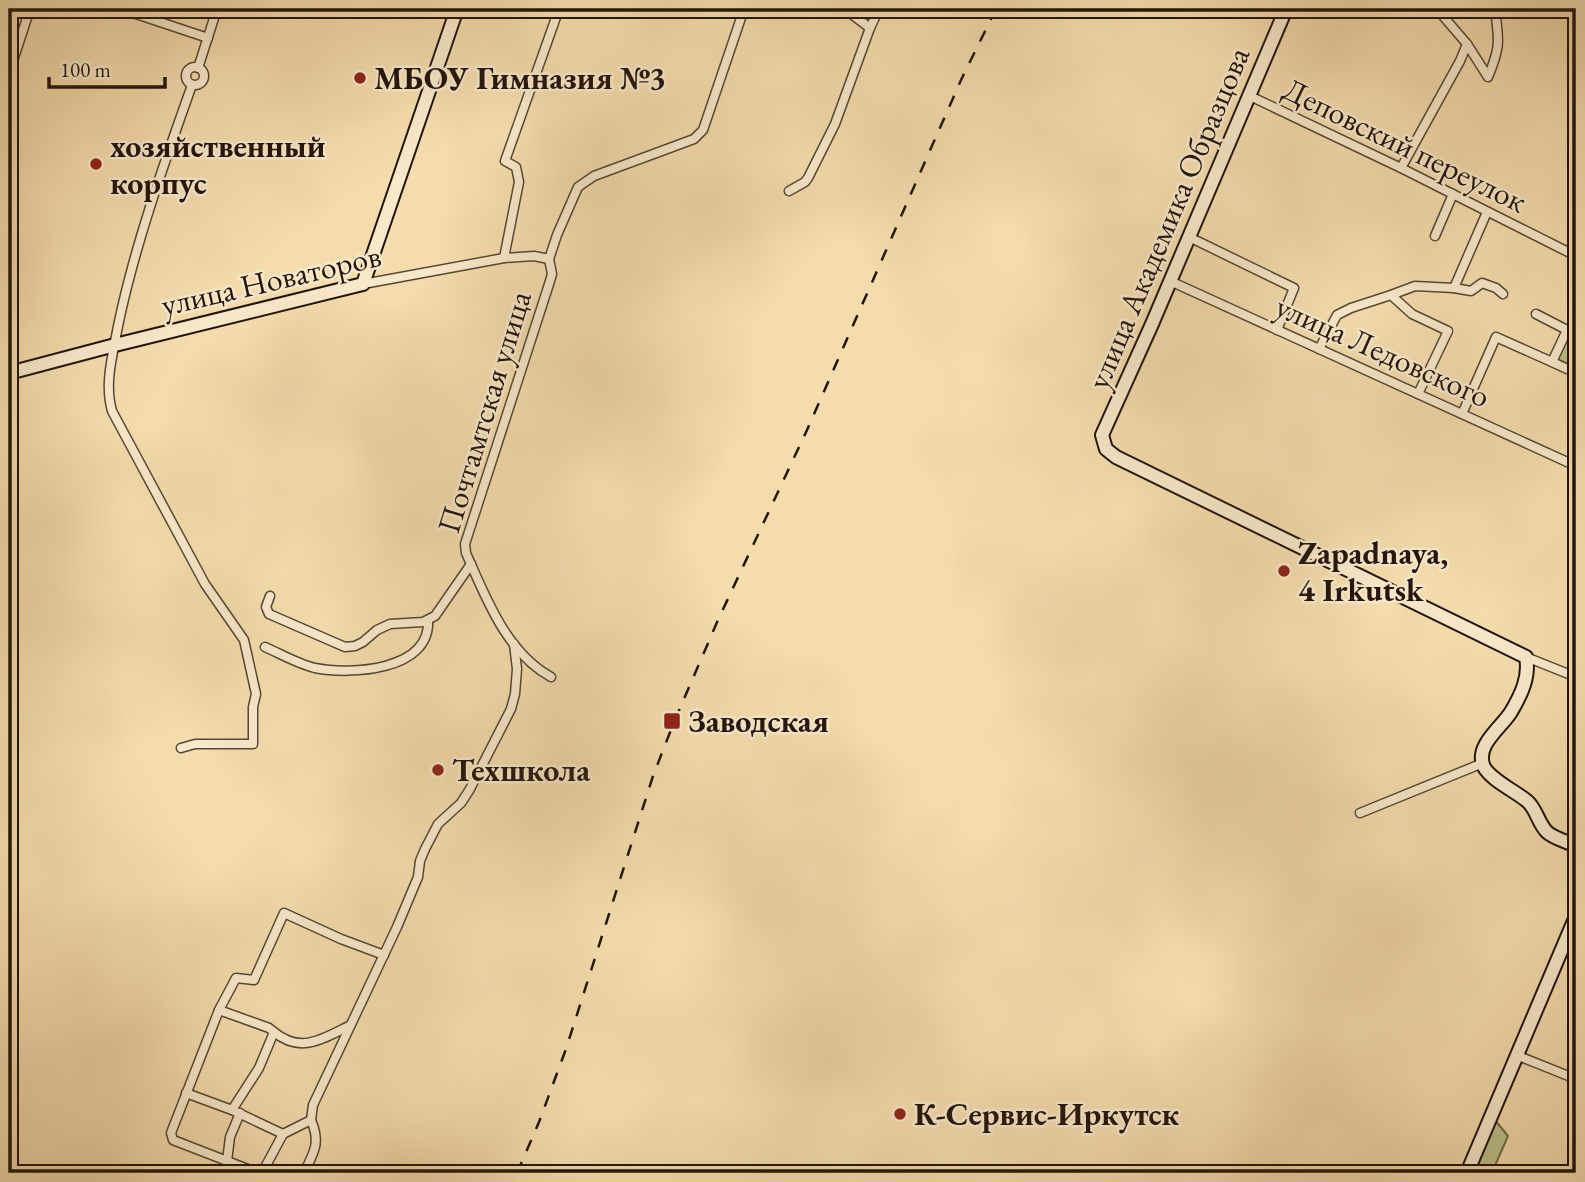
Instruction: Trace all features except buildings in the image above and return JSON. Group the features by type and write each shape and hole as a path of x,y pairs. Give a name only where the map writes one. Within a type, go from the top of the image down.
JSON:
{"street":[{"path":"9,73 30,9"},
{"path":"121,9 208,38"},
{"path":"181,748 195,744 253,744 253,707 256,694 244,640 205,584 112,411 108,378 127,285 191,85 186,73 191,68 198,68 217,9"},
{"path":"363,284 457,9"},
{"name":"Почтамтская улица","path":"504,258 519,183 516,167 505,161 559,9"},
{"name":"Почтамтская улица","path":"551,677 536,669 522,656 496,618 466,553 465,544 552,275 549,259 578,187 594,176 694,139 700,134 744,9"},
{"path":"845,9 870,28"},
{"path":"789,191 808,178 835,124 879,9"},
{"name":"улица Академика Образцова","path":"1286,9 1102,435 1106,449 1116,457 1526,657"},
{"path":"1437,9 1467,44 1488,77 1498,52 1495,9"},
{"path":"1401,168 1467,44"},
{"name":"Деповский переулок","path":"1250,96 1576,256"},
{"path":"1435,236 1453,194"},
{"path":"1454,288 1487,212"},
{"path":"1189,237 1294,288 1277,330"},
{"name":"улица Новаторов","path":"9,373 363,284 504,258 534,256 549,259"},
{"name":"улица Ледовского","path":"1170,281 1576,466"},
{"path":"1319,349 1336,315 1415,286 1471,291 1482,283 1503,294"},
{"path":"1391,295 1412,313 1448,331 1419,394"},
{"path":"1536,314 1567,331"},
{"path":"1552,362 1567,331 1576,328"},
{"path":"1462,414 1496,337 1576,373"},
{"path":"270,596 266,607 270,615 345,647 360,644 377,630 390,624 428,620 435,616 471,564"},
{"path":"265,647 312,667 334,670 374,669 394,663 420,648 428,634 428,620"},
{"path":"304,1173 317,1141 311,1120 313,1105 384,955 418,877 425,849 438,824 461,803 470,789 511,709 517,669 514,644"},
{"path":"1526,657 1576,677"},
{"path":"1526,657 1528,669 1524,687 1510,713 1486,743 1481,757 1485,769 1530,803 1548,833 1576,846"},
{"path":"1360,813 1483,763"},
{"path":"311,1120 283,1134 260,1173 173,1140 171,1133 219,1010 236,978 254,979 284,913 384,955"},
{"path":"1467,1173 1576,916"},
{"path":"219,1010 269,1028 286,1041 301,1044 319,1040 349,1026"},
{"path":"227,1161 236,1111 274,1032"},
{"path":"1516,1055 1576,1079"},
{"path":"186,1093 236,1111 283,1134"}],"green space":[{"path":"1568,334 1576,334 1576,368 1557,359"},
{"path":"1495,1120 1508,1136 1490,1173 1473,1173"}],"railway":[{"path":"517,1173 566,1049 653,776 674,722 718,620 807,430 961,80 996,9"}],"place":[{"name":"МБОУ Гимназия №3","path":"360,78"},
{"name":"хозяйственный корпус","path":"96,164"},
{"name":"Zapadnaya, 4 Irkutsk","path":"1284,571"},
{"name":"Заводская","path":"672,721"},
{"name":"Техшкола","path":"438,770"},
{"name":"К-Сервис-Иркутск","path":"900,1114"}]}
